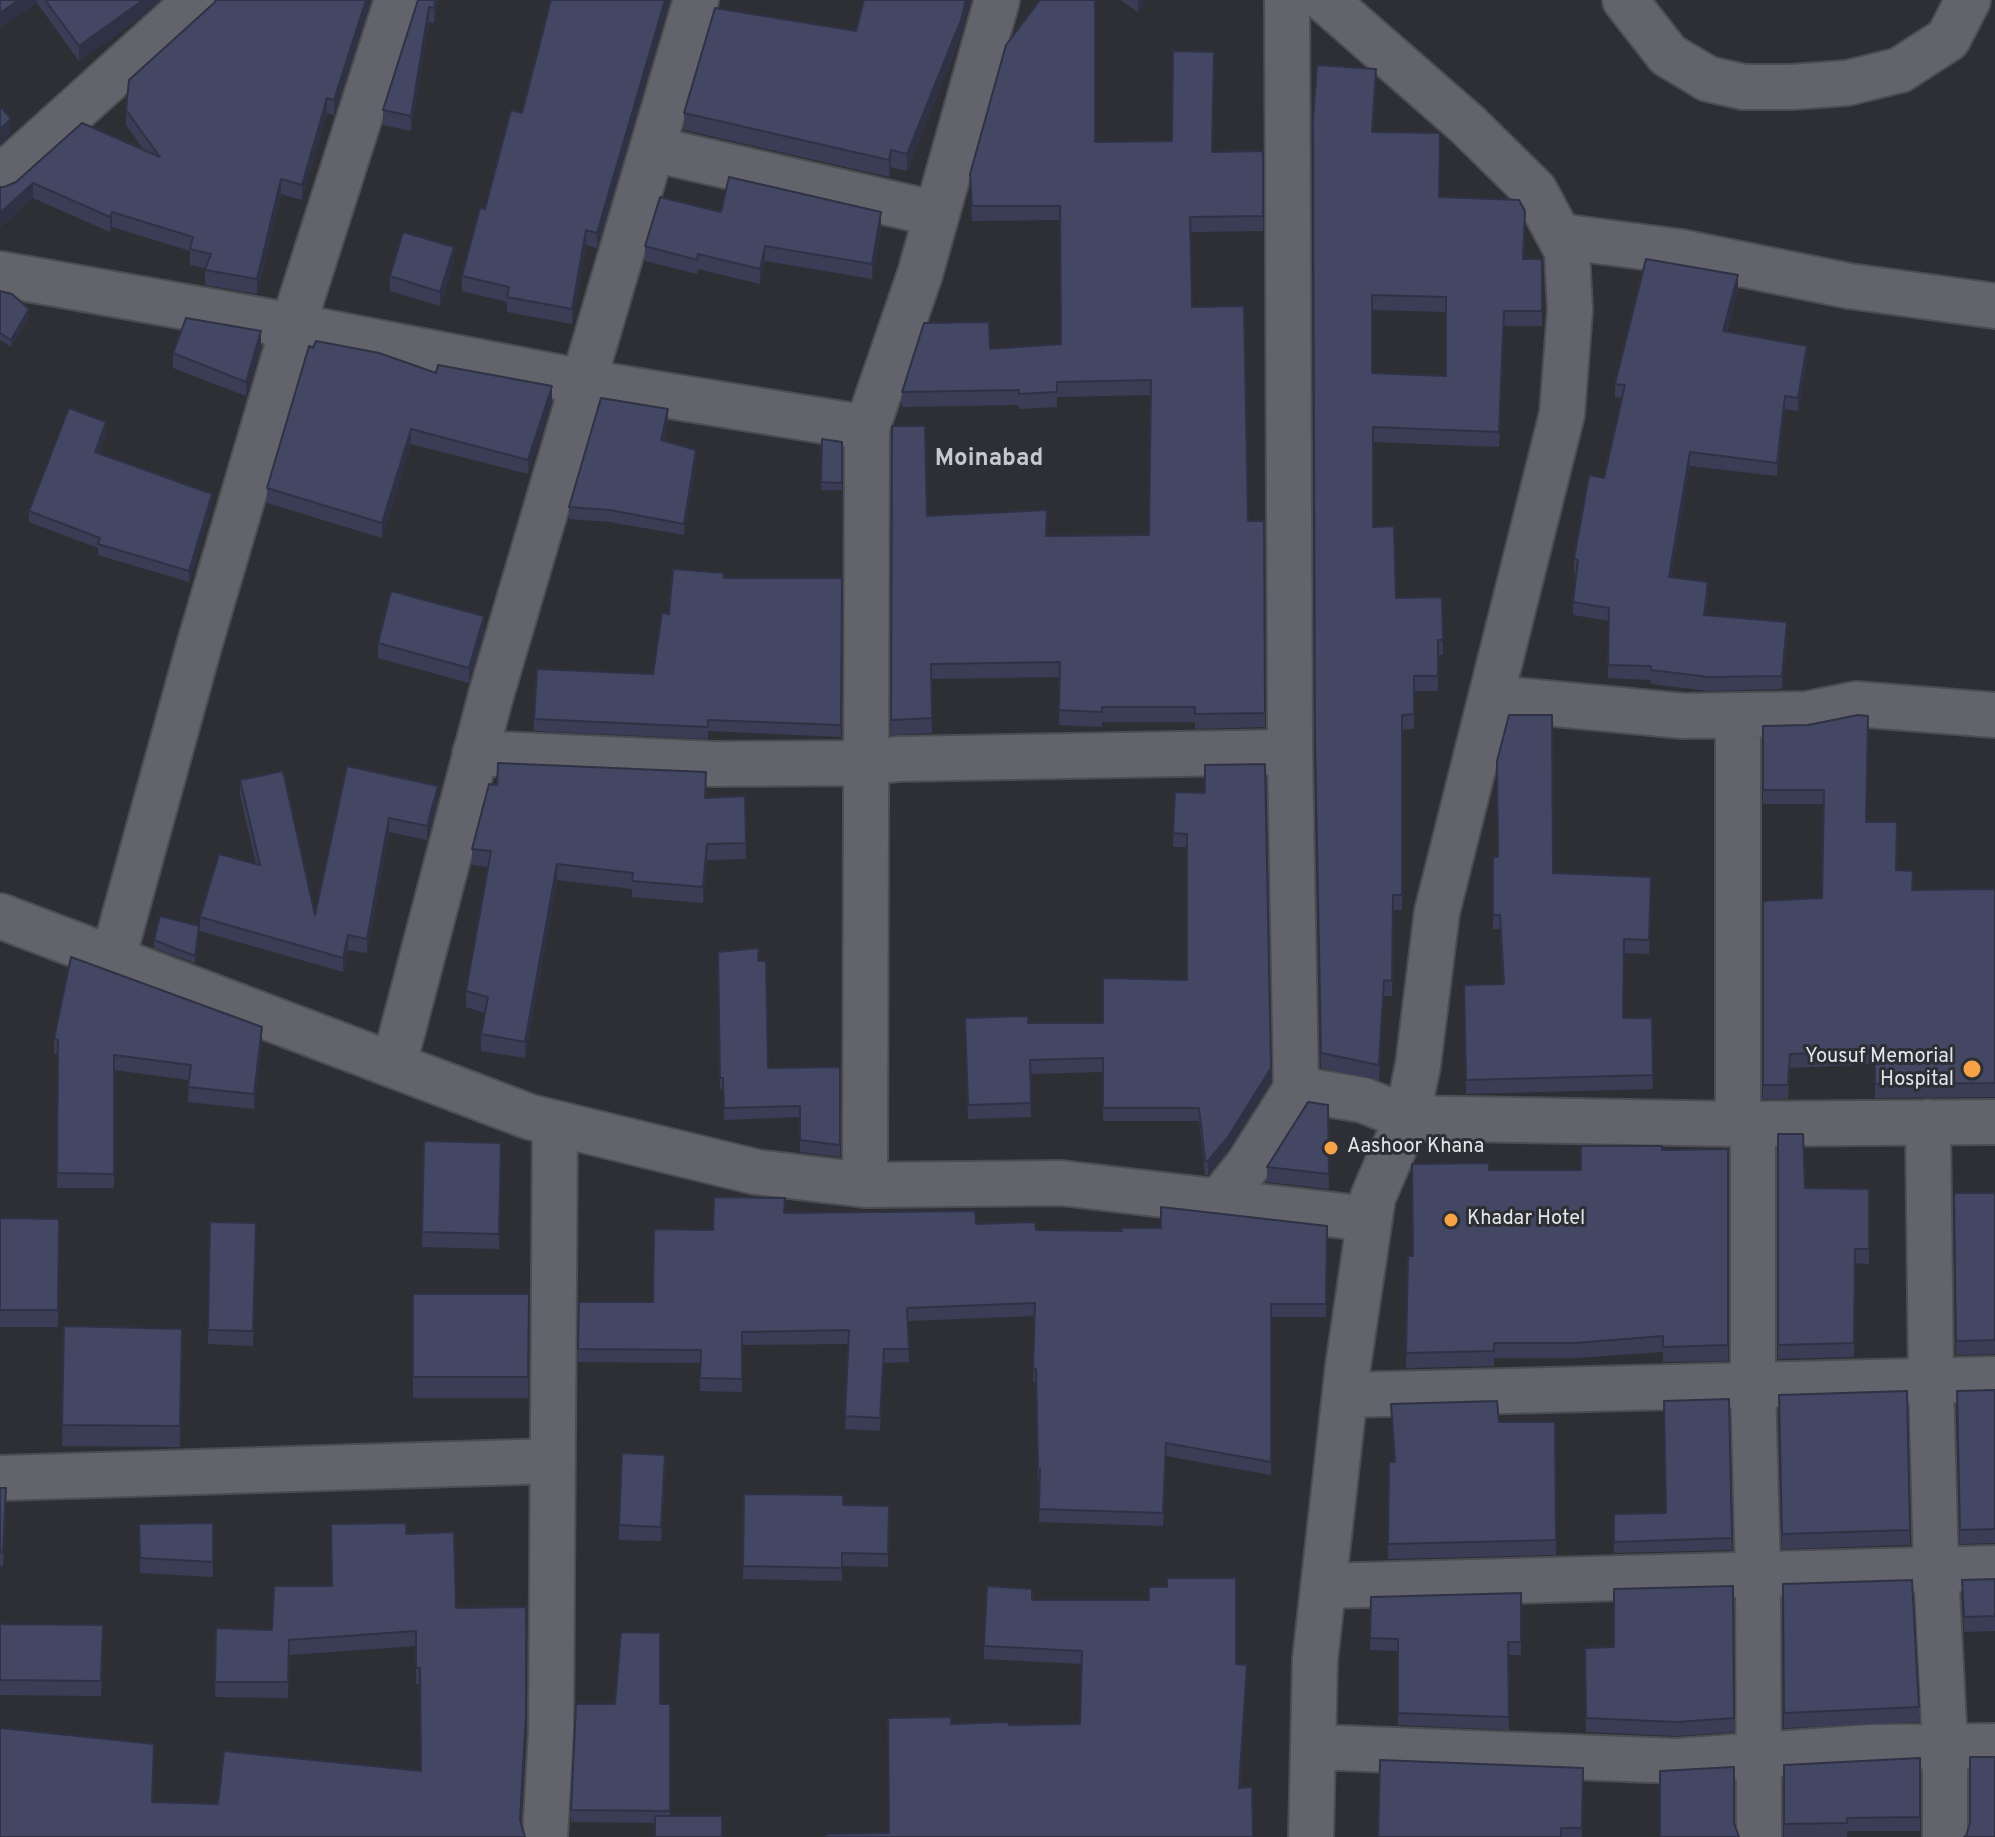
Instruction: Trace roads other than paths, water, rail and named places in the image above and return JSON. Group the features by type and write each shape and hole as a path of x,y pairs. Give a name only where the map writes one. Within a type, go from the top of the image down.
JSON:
{"street":[{"path":"0,178 197,0"},
{"path":"113,958 199,646 293,326 397,0"},
{"path":"394,1064 475,753 696,0"},
{"path":"865,1185 867,428 920,274 997,0"},
{"path":"1220,1200 1248,1165 1296,1089 1290,752 1287,0"},
{"path":"1311,1837 1315,1660 1345,1395 1369,1219 1373,1197 1407,1118 1418,1065 1437,912 1562,414 1570,310 1567,251 1535,191 1468,125 1325,0"},
{"path":"1625,0 1668,55 1708,79 1744,87 1847,83 1900,70 1948,39 1968,0"},
{"path":"653,149 937,214"},
{"path":"1559,236 1681,252 1849,286 1995,306"},
{"path":"0,274 584,382 867,428"},
{"path":"1492,698 1684,716 1807,714 1856,704 1995,715"},
{"path":"1738,715 1745,1124 1758,1574 1759,1837"},
{"path":"475,753 715,764 1290,752"},
{"path":"0,916 530,1117 756,1172 865,1185 1061,1183 1369,1219"},
{"path":"1296,1089 1363,1100 1407,1118 1745,1124 1995,1122"},
{"path":"1928,1122 1931,1380 1945,1746 1945,1837"},
{"path":"545,1837 551,1732 555,1123"},
{"path":"1345,1395 1995,1379"},
{"path":"0,1478 553,1461"},
{"path":"1323,1586 1995,1568"},
{"path":"1315,1747 1677,1761 1871,1747 1995,1746"}],"place":[{"name":"Yousuf Memorial Hospital","path":"1972,1069"},
{"name":"Aashoor Khana","path":"1331,1148"},
{"name":"Khadar Hotel","path":"1451,1220"}],"district":[{"name":"Moinabad","path":"989,460"}]}
